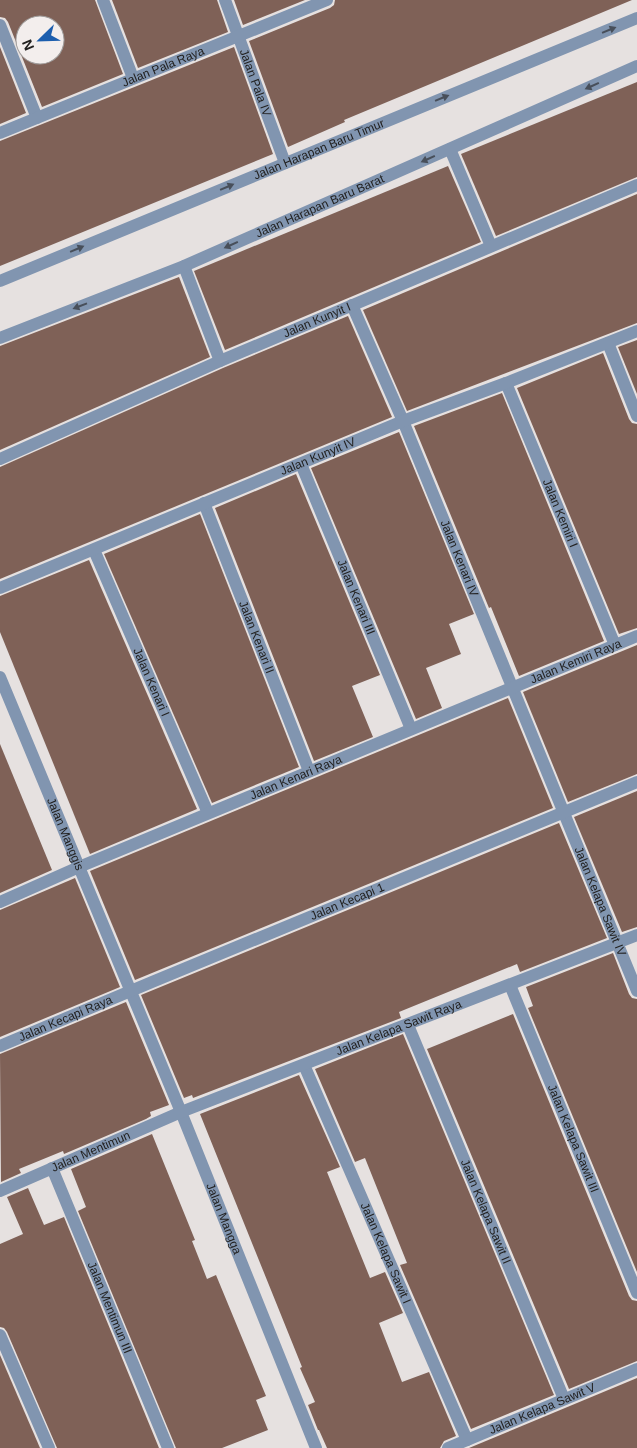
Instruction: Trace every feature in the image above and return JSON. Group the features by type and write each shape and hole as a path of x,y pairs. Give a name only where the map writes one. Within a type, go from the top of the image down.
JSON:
{"street":[{"path":"103,0 133,78"},
{"name":"Jalan Pala IV","path":"225,0 285,163"},
{"name":"Jalan Pala Raya","path":"0,133 327,0"},
{"name":"Jalan Harapan Baru Timur","path":"0,281 637,18"},
{"path":"0,26 37,118"},
{"name":"Jalan Harapan Baru Barat","path":"0,338 184,266 637,66"},
{"path":"450,149 491,246"},
{"name":"Jalan Kunyit I","path":"0,459 220,360 637,185"},
{"path":"184,266 220,360"},
{"name":"Jalan Kenari IV","path":"352,305 404,421 564,812"},
{"name":"Jalan Kunyit IV","path":"0,588 404,421 637,331"},
{"path":"608,343 637,416"},
{"name":"Jalan Kemiri I","path":"506,383 615,645"},
{"name":"Jalan Kenari III","path":"301,464 411,729"},
{"name":"Jalan Kenari II","path":"204,503 309,771"},
{"name":"Jalan Kenari I","path":"94,550 208,813"},
{"name":"Jalan Kemiri Raya","path":"513,686 637,636"},
{"name":"Jalan Manggis","path":"0,677 130,991"},
{"name":"Jalan Kenari Raya","path":"0,902 78,867 513,686"},
{"name":"Jalan Kecapi 1","path":"130,991 637,782"},
{"name":"Jalan Kelapa Sawit IV","path":"564,812 637,991"},
{"name":"Jalan Kelapa Sawit Raya","path":"181,1112 637,935"},
{"name":"Jalan Kelapa Sawit III","path":"510,985 637,1293"},
{"name":"Jalan Kecapi Raya","path":"0,1046 130,991"},
{"name":"Jalan Mangga","path":"130,991 181,1112 316,1448"},
{"name":"Jalan Kelapa Sawit II","path":"408,1025 564,1399"},
{"name":"Jalan Kelapa Sawit I","path":"304,1065 467,1440"},
{"name":"Jalan Mentimun","path":"0,1191 181,1112"},
{"name":"Jalan Mentimun III","path":"52,1168 168,1448"},
{"path":"0,1336 49,1448"},
{"name":"Jalan Kelapa Sawit V","path":"448,1448 637,1369"}],"building":[{"path":"0,0 95,0 123,74 42,107 25,65 65,65 65,15 15,15 15,40 5,18 0,17"},
{"path":"112,0 217,0 228,32 138,68"},
{"path":"234,0 305,0 243,25"},
{"path":"335,0 632,0 344,120 345,122 288,147 249,41 330,8 334,5"},
{"path":"0,47 26,113 0,124"},
{"path":"234,47 273,154 0,266 0,141"},
{"path":"637,82 637,177 496,236 461,154"},
{"path":"448,166 481,242 225,350 194,271"},
{"path":"637,194 637,323 407,411 363,310"},
{"path":"179,277 210,357 0,450 0,346"},
{"path":"348,316 392,417 0,579 0,467 223,368"},
{"path":"637,340 637,394 618,347"},
{"path":"603,353 629,419 632,423 637,424 637,628 619,634 517,388"},
{"path":"502,393 604,641 519,676 414,426"},
{"path":"399,432 474,614 449,624 461,654 426,668 442,708 416,719 311,468"},
{"path":"296,474 380,675 352,686 373,737 314,761 215,508"},
{"path":"200,514 299,767 212,803 104,554"},
{"path":"89,560 197,809 90,854 0,632 0,596"},
{"path":"637,645 637,774 568,802 523,692"},
{"path":"508,698 553,808 135,980 90,871"},
{"path":"0,744 52,870 0,893"},
{"path":"637,791 637,927 622,932 574,817"},
{"path":"559,823 607,938 520,972 517,964 399,1012 401,1018 193,1098 192,1095 184,1098 141,995"},
{"path":"75,878 120,987 0,1037 0,910"},
{"path":"613,953 629,994 632,998 637,999 637,1272 528,1008 533,1006 526,987"},
{"path":"126,1002 169,1105 150,1112 151,1116 146,1119 64,1154 63,1151 19,1169 21,1173 1,1182 0,1054"},
{"path":"513,1014 629,1296 632,1300 637,1301 637,1361 569,1389 427,1049"},
{"path":"403,1034 554,1395 471,1429 400,1265 407,1263 365,1158 355,1162 315,1069"},
{"path":"299,1075 340,1167 327,1172 370,1278 385,1272 403,1313 379,1323 402,1382 429,1372 456,1436 444,1441 440,1448 327,1448 308,1405 315,1402 200,1114"},
{"path":"152,1134 195,1240 192,1241 207,1279 216,1275 266,1396 256,1400 268,1430 222,1448 176,1448 78,1211 86,1207 71,1169"},
{"path":"28,1188 44,1225 64,1217 159,1448 57,1448 7,1332 4,1328 0,1327 0,1244 23,1234 7,1197"},
{"path":"0,1355 40,1448 0,1448"},
{"path":"637,1378 637,1448 469,1448"}]}
